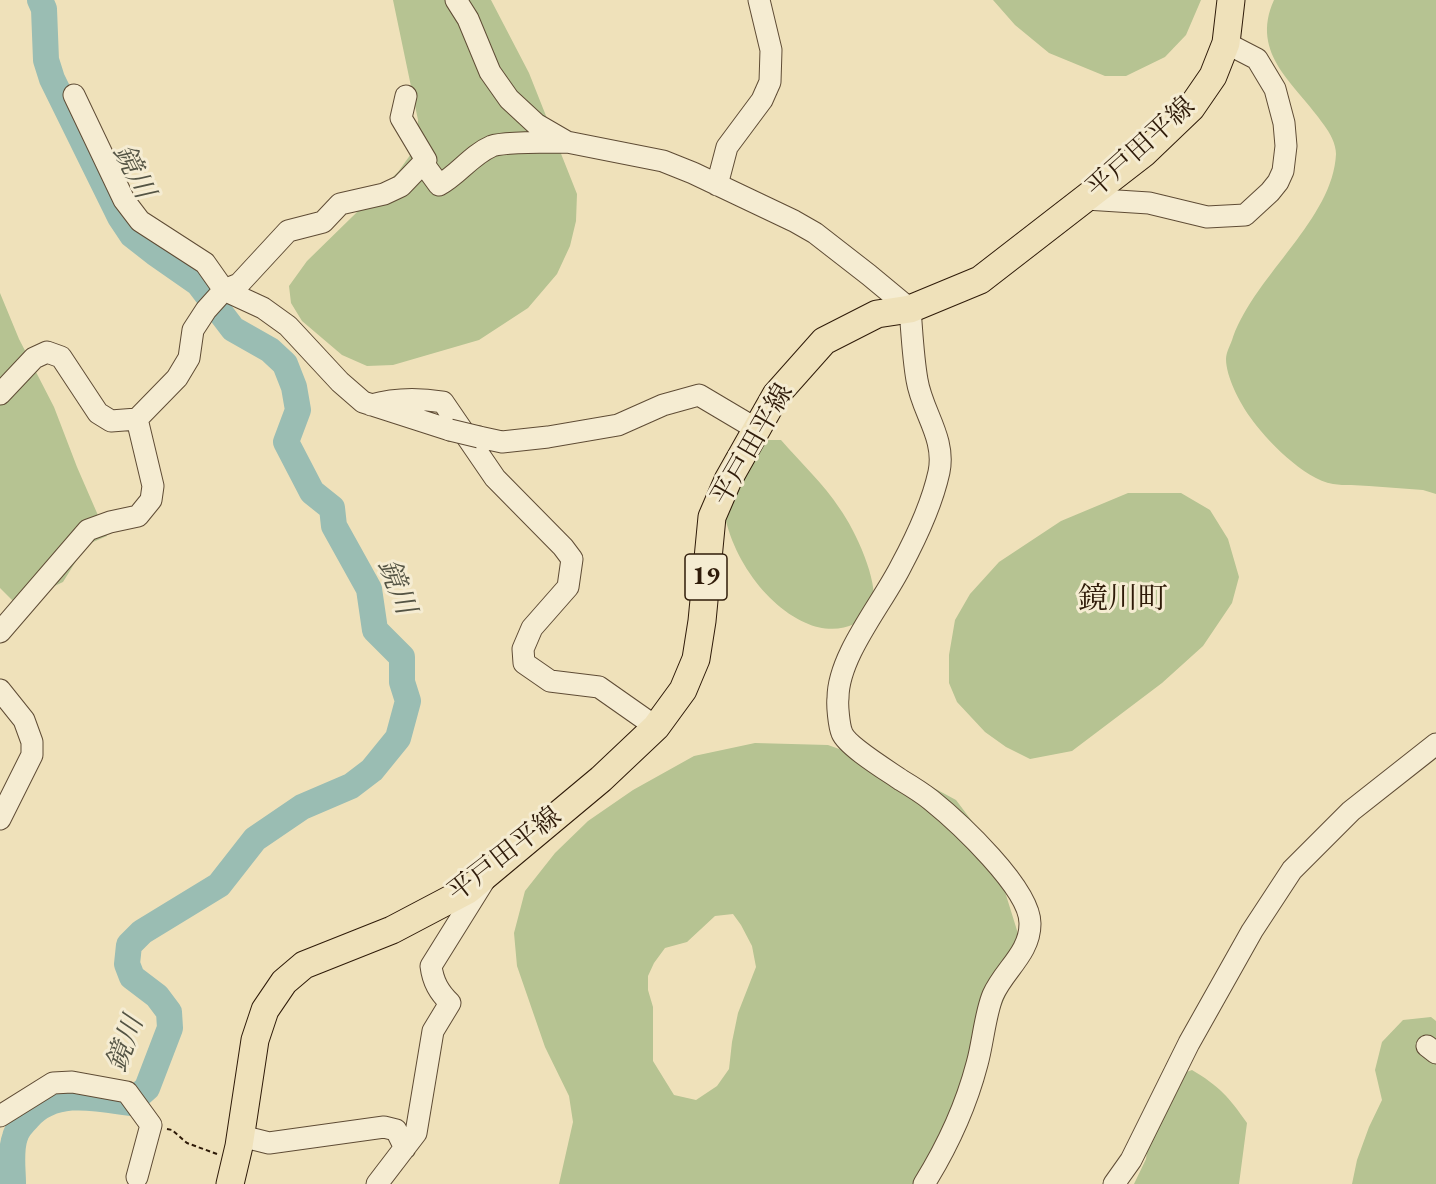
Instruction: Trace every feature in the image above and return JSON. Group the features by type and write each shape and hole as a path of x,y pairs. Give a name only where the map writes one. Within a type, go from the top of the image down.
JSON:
{"main road":[{"name":"平戸田平線","path":"230,1184 241,1137 255,1040 265,1010 284,982 304,965 392,930 468,890 601,779 657,727 683,690 696,659 712,517 728,480 776,395 824,341 877,314 910,309 980,280 1144,153 1191,108 1214,76 1226,43 1231,0"}],"street":[{"path":"456,0 468,19 490,72 509,99 536,124 567,142"},
{"path":"717,185 727,147 762,100 770,82 771,50 759,0"},
{"path":"1086,199 1149,203 1207,217 1245,215 1270,192 1283,171 1286,146 1284,123 1275,89 1257,59 1226,43"},
{"path":"74,95 124,200 140,221 205,264 224,290 263,308 288,326 340,382 363,402 450,430 502,442 618,425 663,405 699,395 758,430"},
{"path":"0,394 34,358 46,352 61,357 98,413 111,421 137,419 177,378 189,358 194,330 206,310 224,290 239,284 288,231 323,222 340,204 384,194 401,186 426,160 401,118 406,96"},
{"path":"423,163 439,185 452,178 462,166 493,146 567,142 663,161 815,233 910,309 917,382 934,425 940,451 939,471 931,498 901,567 854,646 842,674 837,697 842,734 858,749 931,800 977,843 1006,874 1022,899 1030,922 1028,942 993,995 977,1066 956,1123 938,1162 924,1184"},
{"path":"370,405 385,400 420,399 443,402 495,478 572,559 567,587 532,628 523,649 524,663 550,681 599,687 657,727"},
{"path":"0,632 88,530 138,516 152,500 153,486 137,419"},
{"path":"0,690 24,720 32,742 32,755 0,819"},
{"path":"1114,1184 1131,1161 1189,1043 1252,931 1292,870 1351,812 1436,744"},
{"path":"377,1184 416,1133 433,1031 450,1003 439,992 432,977 431,966 491,871"},
{"path":"0,1116 53,1083 72,1082 127,1092 151,1125 137,1177"},
{"path":"241,1137 269,1143 384,1127 396,1130 405,1148"}],"path":[{"path":"151,1125 172,1130 187,1143 217,1154"}],"green space":[{"path":"393,0 491,0 529,73 577,194 576,221 570,246 557,274 528,308 479,340 393,365 367,366 342,355 302,321 291,303 289,286 307,261 398,172 416,147 418,120"},
{"path":"993,0 1201,0 1186,35 1165,57 1126,76 1105,76 1049,53 1015,25"},
{"path":"1274,0 1436,0 1436,494 1423,490 1333,484 1310,475 1276,447 1257,426 1238,397 1228,374 1227,354 1244,314 1322,201 1332,178 1336,154 1334,143 1328,132 1279,68 1272,53 1267,37 1268,20"},
{"path":"0,293 19,339 54,407 107,536 86,545 63,582 16,604 0,588"},
{"path":"751,440 781,440 827,491 846,518 859,542 872,583 873,606 870,613 863,619 837,629 806,623 789,614 773,601 747,569 736,550 729,530 722,491"},
{"path":"1128,493 1181,493 1210,510 1228,539 1239,577 1232,603 1203,646 1162,683 1072,751 1030,759 1006,747 985,732 957,702 949,683 949,655 955,620 970,594 999,562 1061,521"},
{"path":"755,743 828,745 906,773 956,800 996,853 1020,940 1015,973 919,1184 559,1184 573,1122 569,1096 545,1047 517,966 514,933 525,891 555,853 588,821 633,790 694,756","holes":["733,914 752,946 756,967 738,1013 729,1069 717,1086 696,1100 674,1095 653,1061 653,1007 648,990 648,976 665,948 687,942 715,916"]},
{"path":"1431,1017 1436,1021 1436,1184 1352,1184 1357,1160 1382,1100 1375,1070 1382,1042 1403,1020"},
{"path":"1192,1070 1223,1093 1247,1123 1239,1184 1134,1184 1146,1159 1150,1130 1170,1078"}],"waterway":[{"name":"鏡川","path":"13,1184 13,1142 22,1124 38,1109 50,1102 76,1097 130,1103 147,1088 170,1028 169,1012 157,996 132,977 127,964 129,945 142,932 219,885 255,839 302,807 351,786 372,770 398,738 408,701 402,682 402,657 375,630 369,589 334,526 332,508 312,492 286,442 298,410 294,387 285,364 270,350 233,329 198,283 132,235 120,217 52,79 46,60 44,9 40,0"}],"district":[{"name":"鏡川町","path":"1123,600"}]}
